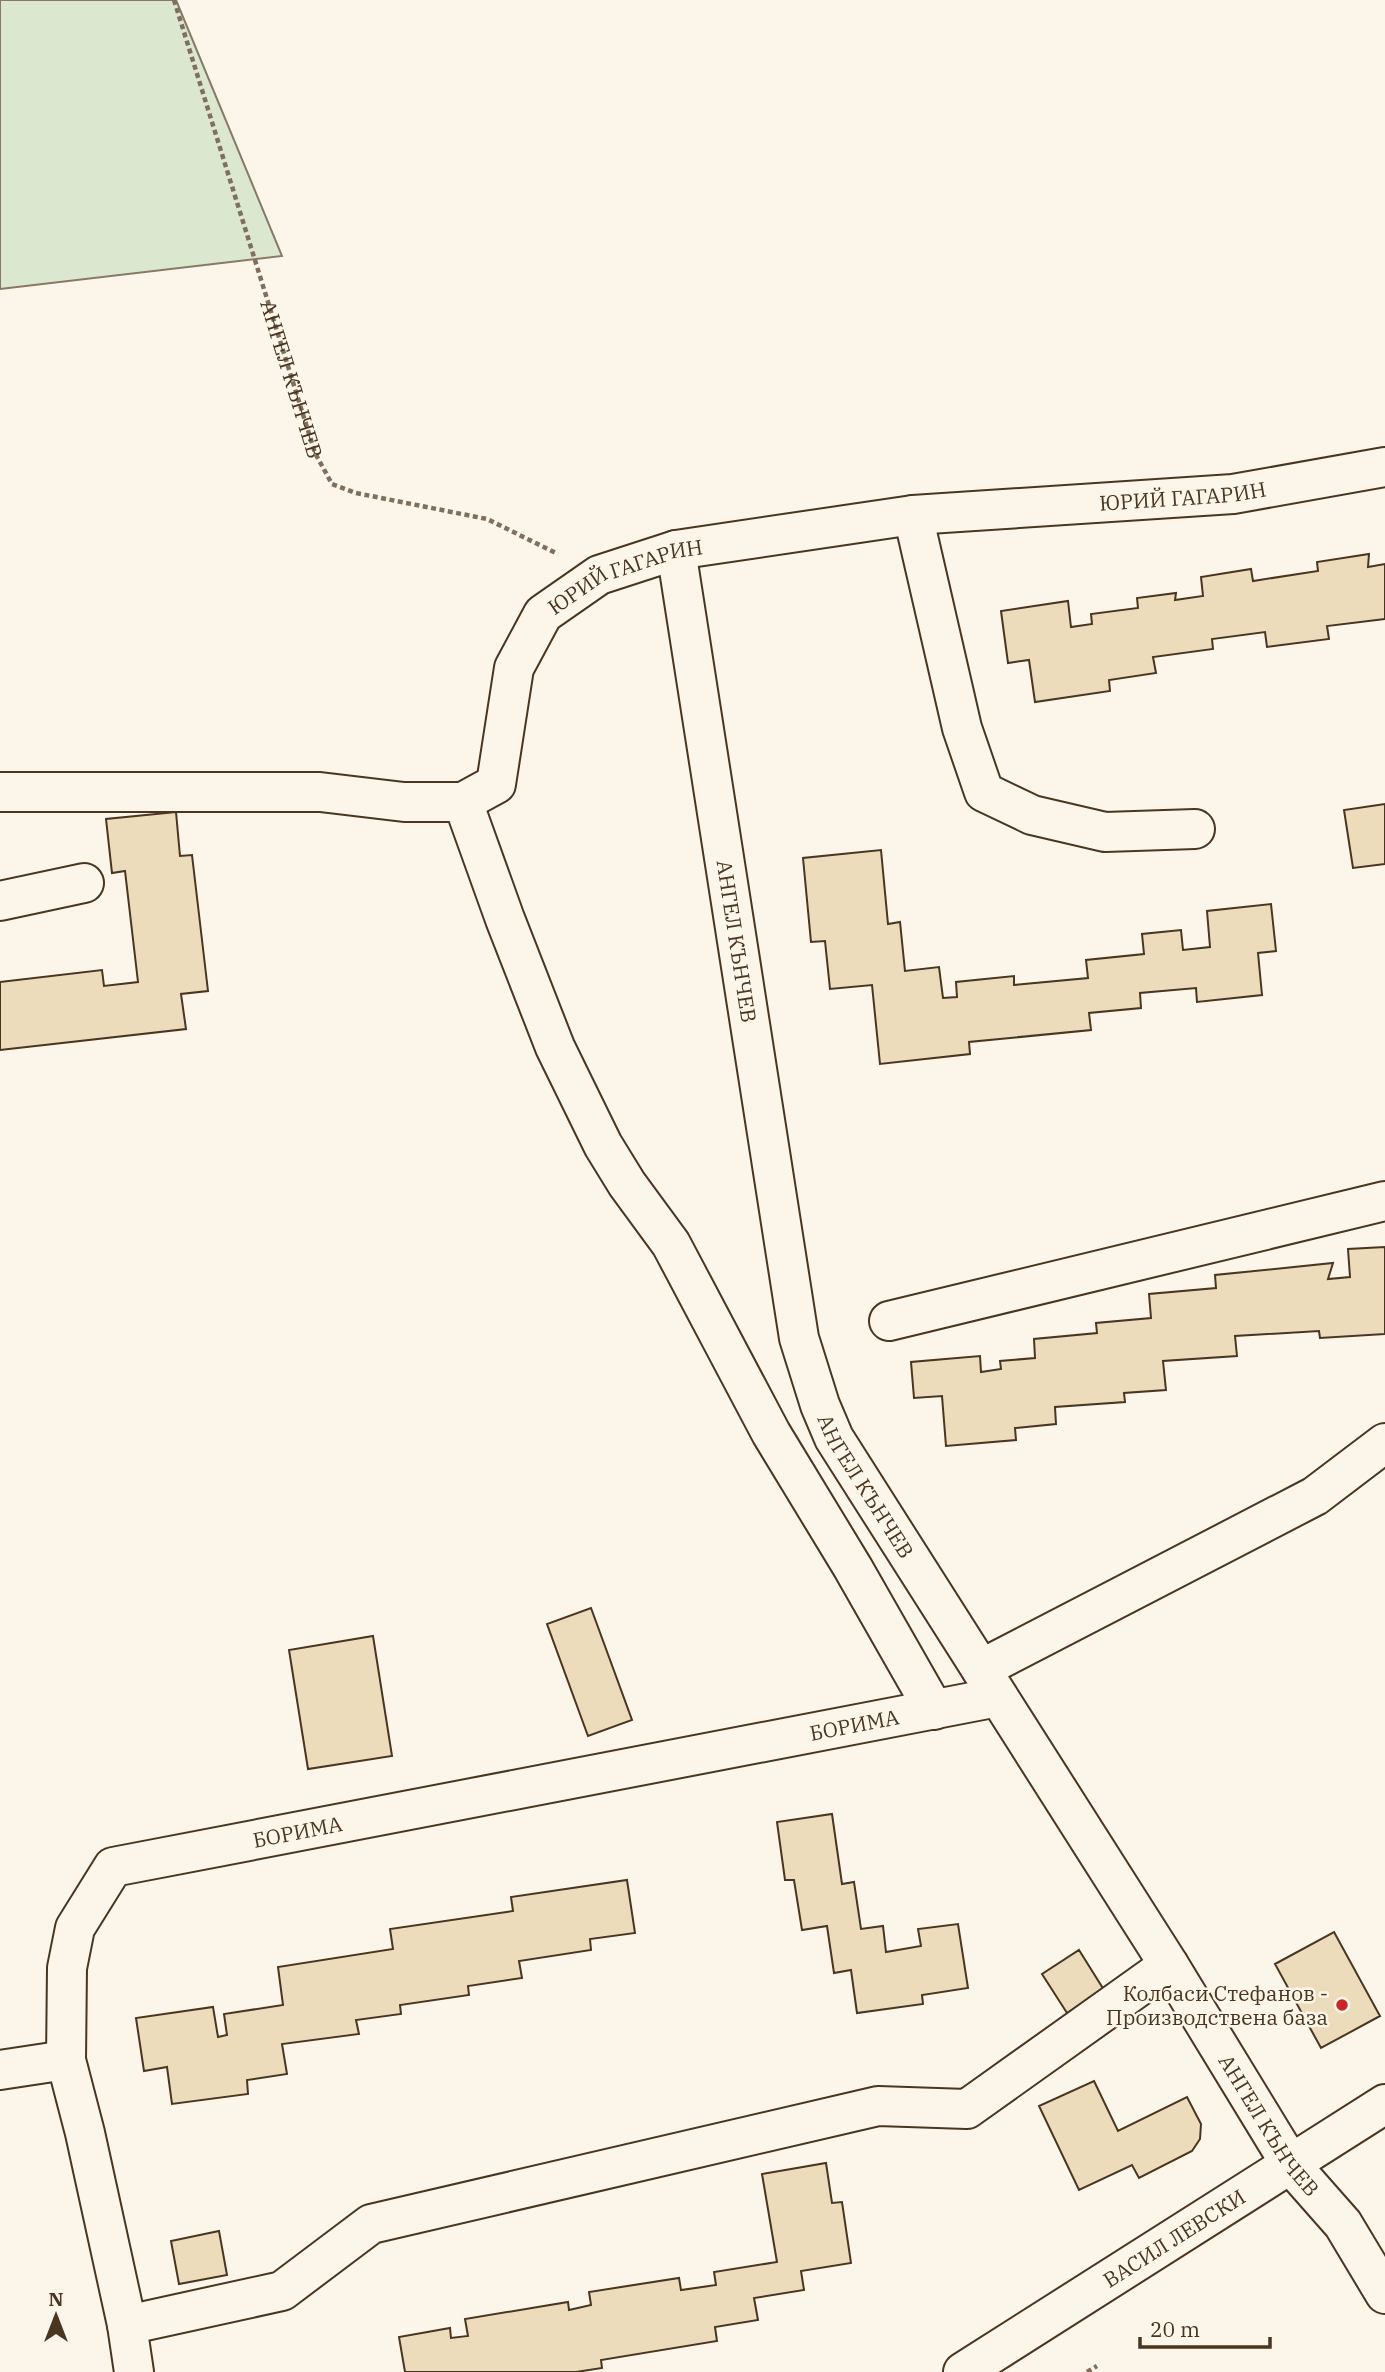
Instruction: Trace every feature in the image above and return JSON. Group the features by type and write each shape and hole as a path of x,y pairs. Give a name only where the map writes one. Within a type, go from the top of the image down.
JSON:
{"street":[{"name":"ЮРИЙ ГАГАРИН","path":"0,792 320,792 404,802 463,802 496,784 514,668 542,614 599,575 676,550 913,515 1233,494 1385,467"},
{"path":"913,515 962,728 984,792 1032,814 1105,832 1195,829"},
{"name":"АНГЕЛ КЪНЧЕВ","path":"676,550 799,1338 820,1405 834,1438 1169,1965 1291,2165 1343,2224 1385,2294"},
{"path":"463,802 555,1047 603,1145 627,1184 671,1244 771,1433 853,1568 934,1710"},
{"path":"0,901 84,883"},
{"path":"889,1321 1385,1201"},
{"name":"БОРИМА","path":"134,2372 127,2325 85,2133 66,2060 67,1968 75,1928 113,1867 934,1710 990,1683 1315,1496 1385,1443"},
{"path":"127,2325 282,2291 371,2224 878,2106 967,2109 1169,1965"},
{"path":"0,2070 66,2060"},
{"name":"ВАСИЛ ЛЕВСКИ","path":"963,2372 1385,2104"}],"path":[{"name":"АНГЕЛ КЪНЧЕВ","path":"174,0 316,453 332,484 356,493 487,519 599,575"},
{"path":"1087,2372 1097,2366"}],"green space":[{"path":"0,0 176,0 282,256 0,289"}],"building":[{"path":"1369,554 1368,567 1385,564 1385,619 1327,626 1329,639 1267,647 1265,632 1212,639 1213,649 1153,657 1156,673 1109,680 1110,691 1035,702 1029,660 1008,663 1001,611 1068,601 1071,627 1092,624 1091,614 1138,608 1137,598 1176,593 1175,600 1203,596 1201,577 1251,569 1253,581 1318,571 1317,562"},
{"path":"1385,804 1385,864 1353,868 1344,810"},
{"path":"176,812 180,856 192,855 208,991 181,994 186,1029 0,1050 0,982 102,970 104,986 138,982 125,871 112,873 106,819"},
{"path":"881,850 888,924 900,922 905,971 939,967 943,998 957,997 956,982 1014,976 1014,985 1088,978 1086,960 1144,954 1142,934 1181,930 1183,950 1210,947 1207,911 1271,904 1276,951 1258,953 1262,995 1197,1002 1196,988 1140,993 1141,1008 1089,1013 1091,1030 969,1042 970,1054 880,1064 872,985 830,989 825,941 811,942 803,858"},
{"path":"1385,1247 1385,1334 1320,1338 1319,1331 1235,1336 1237,1356 1163,1361 1166,1390 1124,1393 1125,1402 1055,1407 1056,1424 1015,1428 1016,1440 946,1446 942,1396 914,1398 911,1362 980,1356 981,1372 1001,1369 1000,1361 1035,1358 1034,1339 1097,1333 1096,1323 1151,1318 1149,1294 1216,1288 1215,1275 1333,1263 1328,1279 1350,1277 1348,1249"},
{"path":"591,1608 632,1720 588,1736 547,1624"},
{"path":"373,1636 392,1756 308,1769 289,1650"},
{"path":"832,1814 842,1884 854,1882 861,1929 883,1926 886,1952 921,1946 918,1929 958,1924 968,1988 922,1995 923,2004 857,2013 851,1970 834,1973 827,1926 802,1930 794,1880 785,1880 777,1822"},
{"path":"627,1880 635,1933 590,1939 591,1950 519,1961 522,1978 468,1986 469,1995 400,2005 401,2014 356,2020 359,2034 282,2044 287,2074 247,2080 248,2094 172,2104 167,2067 144,2071 136,2018 213,2007 218,2037 227,2035 224,2014 283,2005 278,1967 393,1949 390,1929 513,1911 511,1897"},
{"path":"1334,1932 1380,2016 1321,2048 1275,1964"},
{"path":"1079,1950 1104,1990 1067,2013 1042,1974"},
{"path":"1094,2081 1118,2131 1187,2097 1201,2124 1200,2139 1192,2151 1139,2178 1132,2165 1079,2190 1039,2106"},
{"path":"826,2163 832,2203 842,2202 851,2263 801,2271 804,2290 754,2298 758,2320 715,2327 717,2341 601,2360 602,2368 576,2372 405,2372 399,2337 450,2328 451,2338 468,2336 465,2319 568,2302 569,2310 591,2305 589,2292 679,2278 681,2290 716,2285 714,2272 777,2262 762,2174"},
{"path":"219,2231 227,2275 179,2284 171,2241"}],"place":[{"name":"Колбаси Стефанов - Производствена база","path":"1342,2005"}]}
